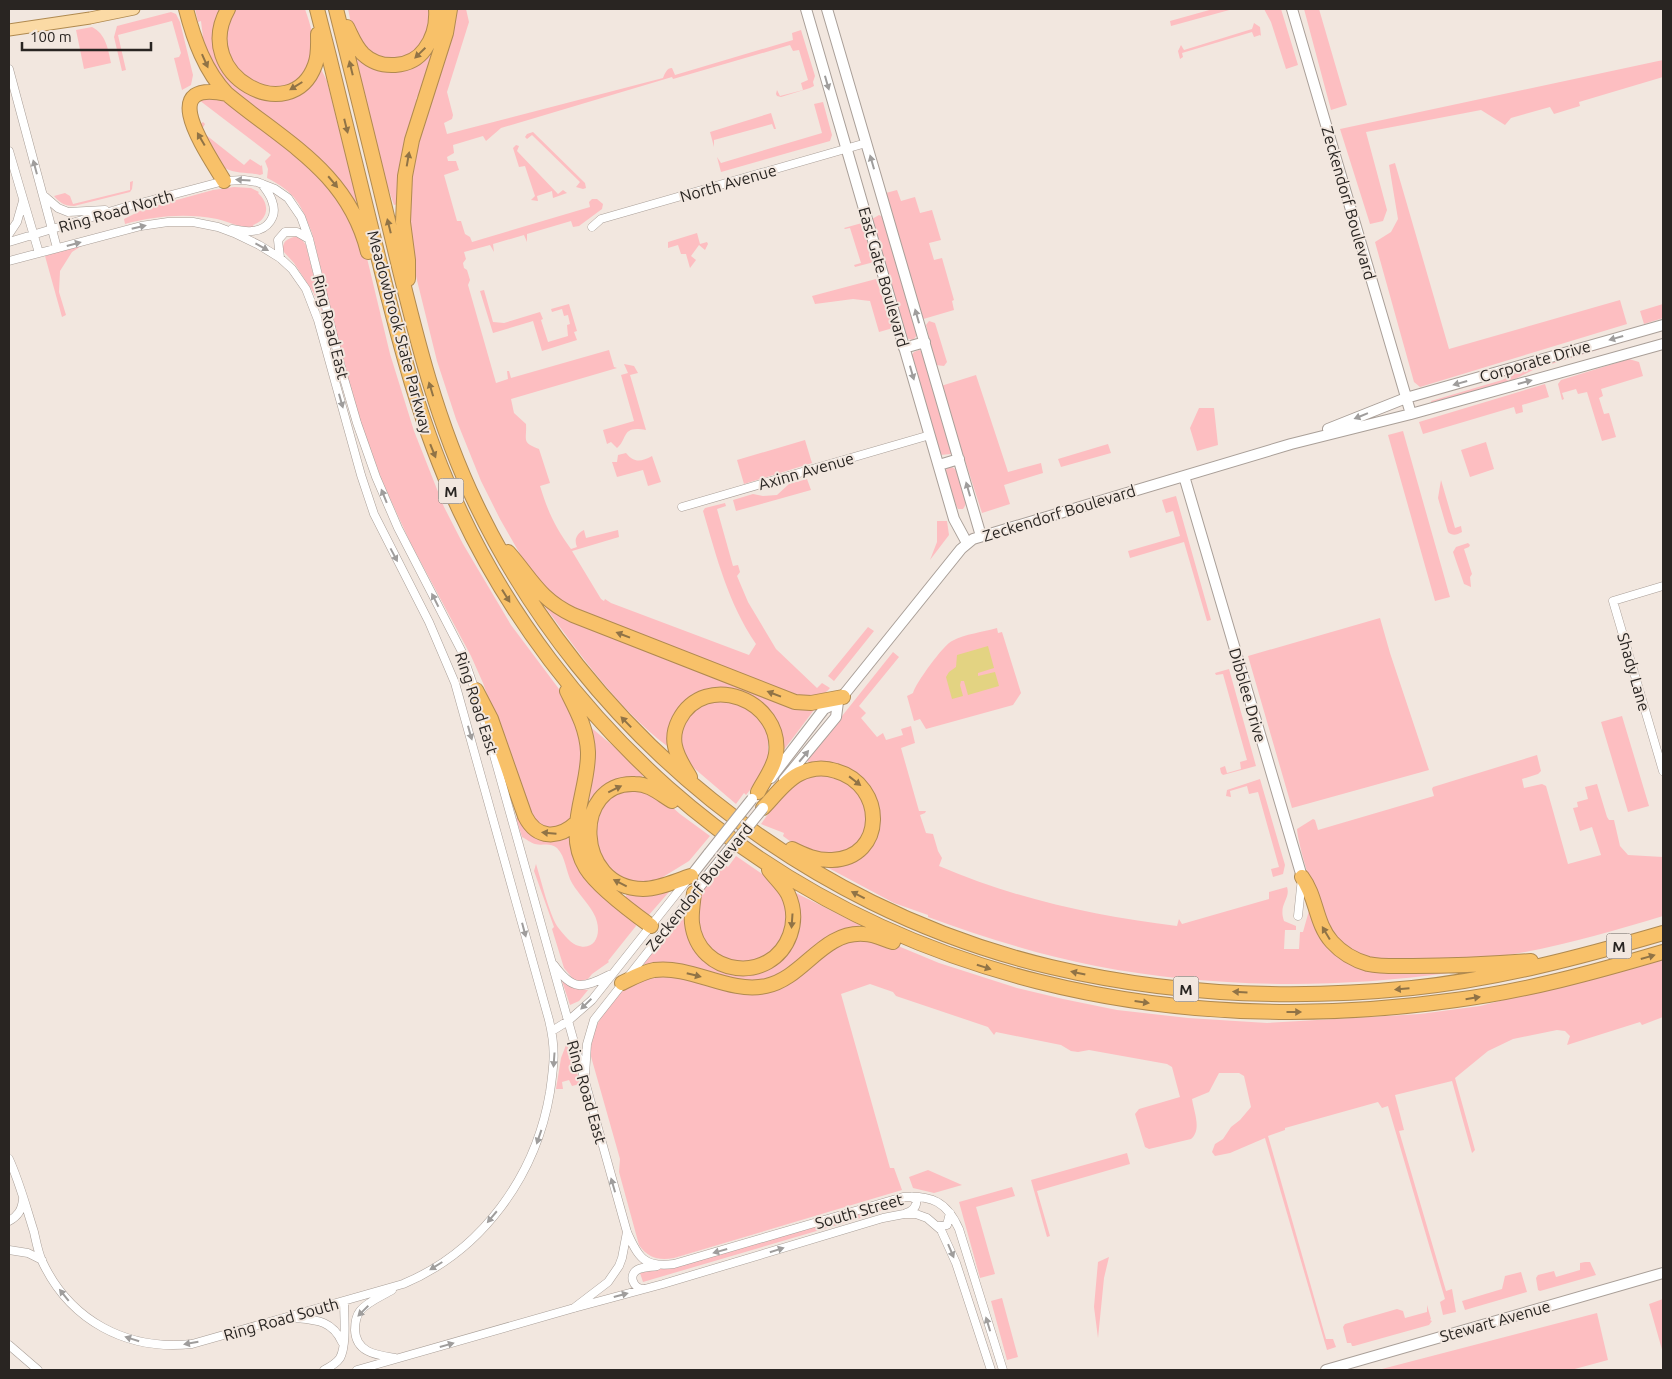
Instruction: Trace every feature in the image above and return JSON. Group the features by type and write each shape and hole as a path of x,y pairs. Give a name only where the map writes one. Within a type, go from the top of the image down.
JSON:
{"highway":[{"path":"186,9 205,62 212,76 227,94 310,159 337,186 359,225 370,261 390,303"},
{"path":"228,9 222,23 220,36 226,62 234,75 244,84 254,90 271,93 282,93 293,89 306,79 313,70 318,51 318,10"},
{"path":"337,9 356,46 363,54 378,63 394,65 415,59 425,49 434,30 436,9"},
{"name":"Meadowbrook State Parkway","path":"337,9 425,368 445,429 466,481 490,530 522,587 553,633 608,702 640,736 699,790 754,833 843,888 945,934 1028,961 1122,981 1177,988 1289,994 1360,992 1416,987 1472,980 1574,958 1663,933"},
{"path":"409,308 408,260 402,222 405,176 412,140 446,33 450,9"},
{"name":"Meadowbrook State Parkway","path":"318,10 416,403 448,485 490,569 551,662 591,711 665,785 707,820 756,856 796,882 851,913 893,933 938,951 1026,979 1086,993 1179,1006 1273,1012 1367,1010 1460,1000 1554,982 1663,952"},
{"path":"224,181 194,129 189,110 194,99 201,93 227,94"},
{"path":"490,530 543,596 572,615 795,702 806,704 841,700"},
{"path":"551,662 577,711 586,736 587,768 577,822 577,847 582,862 598,883 651,926"},
{"path":"476,690 491,719 529,824 540,832 553,834 561,833 577,822"},
{"path":"699,790 677,753 674,743 676,727 681,717 692,705 707,697 726,695 744,699 757,707 767,719 774,734 776,751 774,761 758,800"},
{"path":"754,833 806,855 832,860 847,857 860,849 867,840 873,824 873,808 864,790 848,776 830,769 809,770 758,800"},
{"path":"691,876 651,889 633,888 616,881 601,869 592,852 588,835 591,816 599,801 607,793 618,786 636,784 653,788 666,798 707,820"},
{"path":"694,893 691,914 693,931 699,945 706,953 722,964 739,969 756,967 767,962 780,952 787,942 792,930 793,914 790,899 784,889 756,856"},
{"path":"1302,877 1311,891 1321,924 1328,938 1345,954 1368,964 1383,966 1448,966 1574,958"},
{"path":"618,978 666,969 737,986 766,986 788,978 828,944 842,936 852,934 872,935 938,951"}],"main road":[{"path":"9,30 90,18 134,9"},
{"name":"East Gate Boulevard","path":"806,9 956,524 967,543"},
{"name":"East Gate Boulevard","path":"827,9 981,536"},
{"name":"Zeckendorf Boulevard","path":"691,876 758,800 836,717 841,700 967,543 981,536 1291,444 1411,414 1292,9"},
{"name":"Corporate Drive","path":"1406,398 1663,325"},
{"path":"904,348 925,342"},
{"name":"Corporate Drive","path":"1411,414 1663,344"},
{"name":"Zeckendorf Boulevard","path":"1291,444 1406,398"},
{"path":"939,465 960,459"},
{"name":"Dibblee Drive","path":"1184,476 1302,877"},
{"name":"Zeckendorf Boulevard","path":"694,893 720,861 775,773 824,709 841,700"},
{"name":"Stewart Avenue","path":"1326,1370 1663,1272"}],"street":[{"path":"9,69 57,248"},
{"name":"North Avenue","path":"592,227 602,219 866,143"},
{"path":"9,151 39,253"},
{"name":"Ring Road East","path":"224,181 244,180 261,183 282,194 293,204 304,224 345,383 376,477 398,528 461,650 476,690 626,1232"},
{"name":"Ring Road North","path":"9,242 122,208 224,181"},
{"path":"218,227 248,231 258,230 267,226 273,214 273,206 270,197 261,183"},
{"path":"42,194 58,208 68,212 122,208"},
{"path":"9,234 17,222 23,199"},
{"name":"Ring Road North","path":"9,261 126,230 161,223 193,222 218,227"},
{"name":"Ring Road East","path":"218,227 259,245 280,258 297,275 306,289 312,304 359,476 374,514 429,622 456,683 552,1031 554,1046 554,1062 545,1116 532,1156 515,1187"},
{"path":"280,258 278,240 285,232 297,232 309,239"},
{"name":"Axinn Avenue","path":"682,507 930,435"},
{"path":"359,476 376,477"},
{"name":"Shady Lane","path":"1663,586 1613,601 1663,771"},
{"name":"Zeckendorf Boulevard","path":"585,1082 587,1044 591,1026 618,978 651,926 691,876"},
{"name":"Dibblee Drive","path":"1298,916 1302,877"},
{"name":"Zeckendorf Boulevard","path":"552,1031 568,1021 618,978 694,893"},
{"path":"551,961 565,978 578,986 618,978"},
{"name":"Ring Road South","path":"9,1159 19,1180 42,1260 59,1289 85,1316 116,1334 143,1343 162,1345 192,1344 403,1284 434,1268 462,1248 493,1217 515,1187"},
{"path":"9,1222 19,1213 24,1197"},
{"name":"South Street","path":"648,1289 639,1289 632,1279 634,1273 642,1268 674,1264 903,1197 936,1200 950,1213 959,1229 1003,1370"},
{"path":"904,1214 910,1212 915,1207 916,1200 912,1197"},
{"path":"937,1226 947,1225 950,1213"},
{"name":"South Street","path":"574,1308 648,1289 883,1218 904,1214 921,1216 937,1226"},
{"path":"937,1226 943,1233 956,1263 991,1370"},
{"path":"626,1232 635,1251 645,1260 661,1266"},
{"path":"357,1370 574,1308 608,1282 622,1258 626,1232"},
{"path":"9,1251 28,1253 42,1260"},
{"path":"400,1358 377,1355 364,1349 356,1337 355,1325 358,1314 363,1309 403,1284"},
{"path":"324,1370 333,1366 343,1350 344,1300"},
{"path":"289,1317 327,1324 337,1332 343,1344"},
{"path":"9,1345 38,1370"}],"shaded area":[{"path":"195,9 222,9 217,27 215,57 219,56 221,63 278,96 316,69 321,69 327,81 357,201 354,203 218,76 204,46 201,21 198,22"},
{"path":"231,9 305,9 313,39 312,55 300,77 290,84 278,87 265,86 252,81 233,66 229,58 226,31 226,23"},
{"path":"348,9 430,9 429,23 424,41 413,53 405,58 385,59 376,56 367,51 354,35"},
{"path":"456,9 466,9 469,22 447,92 453,115 452,119 444,123 447,134 663,78 666,71 670,68 672,68 675,75 793,40 792,33 801,30 815,76 814,86 810,88 781,97 776,94 777,90 780,96 803,90 801,83 808,80 799,50 793,51 790,45 673,79 672,77 501,128 486,141 483,136 453,145 454,153 447,157 448,161 456,161 459,170 444,175 457,221 461,221 465,234 470,237 472,242 590,207 589,202 592,199 597,199 603,204 602,209 579,226 573,227 571,221 527,234 527,242 524,235 493,244 494,252 490,245 464,252 466,259 463,263 470,280 468,285 496,383 508,379 507,371 509,371 511,378 609,350 614,367 617,368 511,399 514,413 526,424 527,442 539,449 550,483 540,486 552,519 571,549 577,547 576,537 584,530 586,538 618,530 619,537 572,551 601,599 749,655 756,644 738,613 731,596 703,511 705,508 725,503 726,506 717,509 733,566 738,565 740,572 737,576 748,602 776,649 817,688 822,683 830,688 823,694 810,697 796,697 554,599 528,568 500,519 481,481 456,419 437,361 410,252 409,176"},
{"path":"1213,9 1233,9 1171,26 1170,21"},
{"path":"1264,9 1281,9 1298,65 1286,69 1271,22"},
{"path":"1304,9 1319,9 1347,105 1331,110"},
{"path":"171,12 176,14 180,22 193,75 191,85 182,90 174,58 179,57 181,53 172,21 118,35 126,70 122,71 114,37 117,26"},
{"path":"1254,23 1260,27 1261,36 1254,37 1252,32 1182,53 1183,57 1180,59 1178,51 1181,45 1184,50 1252,29"},
{"path":"92,27 103,38 111,63 84,69 76,30"},
{"path":"441,34 422,89 416,99 419,100 398,204 394,205 386,182 355,57 360,54 388,68"},
{"path":"1663,60 1663,77 1579,102 1580,106 1554,114 1550,107 1511,118 1505,125 1481,110 1366,132 1387,210 1383,221 1370,224 1340,129"},
{"path":"218,94 301,157 343,200 366,254 390,354 414,431 444,507 463,544 511,625 565,697 581,737 582,758 572,815 567,822 561,825 545,829 531,820 483,683 471,656 410,542 382,481 356,409 312,233 304,214 291,194 267,178 268,169 265,161 271,155 199,100"},
{"path":"823,102 832,135 830,141 721,172 717,157 721,163 822,133 814,104"},
{"path":"771,113 776,129 774,129 772,124 714,140 714,147 710,132"},
{"path":"193,115 197,116 195,119 200,124 203,122 205,124 201,131 244,165 250,159 262,165 263,174 238,172 225,168 211,152"},
{"path":"533,132 585,183 586,188 576,187 580,182 532,135 527,139 525,137"},
{"path":"516,145 519,146 517,151 558,194 563,190 567,193 553,198 552,191 537,196 538,201 531,200 535,196 525,166 519,167 513,148"},
{"path":"1395,163 1449,349 1620,300 1627,324 1420,387 1414,382 1375,242 1391,232 1398,219 1389,165"},
{"path":"133,181 130,192 74,206 63,204 54,196 65,193 70,196 73,204 130,190 130,182"},
{"path":"234,187 251,188 259,192 265,202 265,215 253,225 254,228 217,219 193,216 159,217 125,224 124,219 144,209 213,190"},
{"path":"897,190 901,201 915,197 920,213 932,210 941,240 929,243 934,260 942,258 954,300 952,301 954,310 920,320 882,194"},
{"path":"879,215 883,217 918,334 913,340 905,338 872,219"},
{"path":"862,223 874,262 855,267 854,265 861,263 850,228 844,228"},
{"path":"697,233 700,244 707,242 708,244 705,250 699,245 691,256 696,260 690,268 686,254 681,254 678,245 668,248 668,242"},
{"path":"294,237 300,237 306,245 324,316 313,292 294,263 283,251 285,242"},
{"path":"86,243 72,252 60,271 59,292 66,315 62,317 45,256"},
{"path":"876,279 893,328 879,332 870,301 853,299 815,304 812,296"},
{"path":"484,290 493,322 504,323 540,312 548,342 568,336 567,325 570,324 568,315 564,316 562,309 552,312 551,309 569,304 577,331 574,332 577,340 542,351 533,321 493,333 480,291"},
{"path":"1663,304 1663,318 1644,324 1640,311"},
{"path":"929,321 935,323 947,362 944,366 936,365 926,325"},
{"path":"1622,340 1623,342 1535,369 1511,381 1432,404 1431,401 1502,380 1525,369"},
{"path":"919,350 923,352 952,450 951,454 940,455 911,356"},
{"path":"1629,359 1639,362 1643,376 1601,389 1603,396 1599,398 1604,414 1609,413 1616,437 1602,441 1587,392 1578,394 1576,389 1562,393 1564,399 1562,400 1558,384 1561,380"},
{"path":"624,364 634,366 638,373 630,375 646,430 632,429 626,434 617,448 611,442 607,444 603,430 634,421 621,375 628,373"},
{"path":"976,375 1008,472 1041,463 1043,473 1004,485 1010,504 982,513 941,386"},
{"path":"1545,384 1549,397 1522,405 1523,412 1516,414 1514,407 1423,434 1419,422"},
{"path":"1199,408 1214,408 1218,445 1197,451 1190,428"},
{"path":"1403,431 1450,597 1435,601 1388,435"},
{"path":"805,440 812,463 744,484 737,460"},
{"path":"1486,442 1494,469 1470,477 1461,450"},
{"path":"1108,444 1111,453 1061,467 1058,459"},
{"path":"626,453 632,459 638,461 652,456 661,482 648,486 643,470 617,477 612,462 617,462 618,455"},
{"path":"952,467 958,471 965,490 966,501 963,509 958,509 956,505 945,472 947,468"},
{"path":"807,479 811,490 736,511 733,500 753,494 763,496 777,495 789,484"},
{"path":"1441,480 1455,528 1461,526 1462,532 1458,534 1453,535 1448,532 1438,498"},
{"path":"1176,496 1211,620 1207,621 1184,542 1130,558 1128,551 1180,536 1173,511 1166,513 1162,500"},
{"path":"937,521 947,521 949,535 930,560 937,542"},
{"path":"1468,543 1469,547 1464,549 1472,574 1470,577 1471,587 1464,584 1453,552 1456,547"},
{"path":"547,602 814,710 783,751 758,700 734,691 692,694 671,745 667,746 632,715 600,680 543,604"},
{"path":"1380,618 1429,770 1292,808 1248,656"},
{"path":"868,627 874,631 834,681 828,676"},
{"path":"997,628 998,633 1002,632 1021,693 1013,705 926,729 920,719 914,721 907,696 913,693 924,673 943,649 957,639"},
{"path":"988,646 994,668 978,673 978,676 995,672 999,686 968,695 964,681 961,681 960,685 963,696 952,699 946,677 956,667 957,655"},
{"path":"893,652 899,657 859,706 866,713 861,718 877,737 883,733 886,740 903,735 901,729 911,726 915,743 901,748 919,811 926,811 920,815 926,833 933,834 942,858 939,866 997,888 1056,905 1116,917 1177,926 1179,919 1182,924 1269,899 1269,892 1287,887 1288,891 1282,910 1284,921 1296,926 1296,930 1285,930 1284,949 1299,949 1300,932 1303,932 1310,907 1348,959 1451,971 1448,973 1360,982 1272,984 1183,979 1096,966 1053,957 1011,945 928,917 928,915 894,903 821,864 868,844 874,795 864,780 850,770 836,765 810,764 807,760"},
{"path":"1229,669 1256,766 1223,775 1220,768 1225,766 1227,773 1241,769 1240,762 1247,760 1223,674 1216,675 1215,673"},
{"path":"723,697 753,707 768,730 768,752 771,754 762,775 736,804 688,763 680,750 681,722 697,704"},
{"path":"1622,716 1649,806 1628,812 1601,722"},
{"path":"588,725 618,750 643,775 641,779 593,801 585,798"},
{"path":"1537,755 1541,771 1538,774 1522,779 1524,788 1542,784 1546,786 1568,864 1601,855 1592,827 1580,831 1573,808 1578,807 1577,802 1588,799 1585,787 1597,784 1607,817 1609,820 1614,820 1620,846 1628,855 1663,857 1663,916 1568,943 1505,956 1472,960 1440,962 1372,959 1355,953 1336,939 1318,905 1306,869 1297,829 1313,819 1318,830 1434,796 1433,787"},
{"path":"822,772 858,788 869,813 867,826 859,841 838,854 828,855 809,851 791,842 783,836 784,833 761,824 771,810 768,808 789,783"},
{"path":"1260,779 1285,865 1283,874 1273,877 1271,869 1279,867 1258,792 1249,794 1247,786 1230,791 1231,797 1226,796 1227,790"},
{"path":"617,790 655,792 680,814 710,836 689,861 663,877 663,880 642,883 631,882 616,875 603,864 596,850 593,821 598,808"},
{"path":"521,817 525,825 567,832 634,919 636,926 609,962 588,979 574,980 564,968 552,929 554,927 534,871 536,864 554,920 565,936 576,945 582,947 591,945 597,938 598,933 596,917 572,883 557,848 549,845 535,844 522,837 516,818"},
{"path":"736,856 768,878 785,897 788,921 782,942 761,959 746,963 728,962 704,944 698,914 699,896 703,887 724,864 728,867"},
{"path":"667,890 669,892 648,916 625,898 628,891"},
{"path":"796,893 860,925 857,928 840,931 828,937 779,976 758,981 740,980 643,964 683,914 683,918 687,918 689,933 735,970 784,950 793,895"},
{"path":"839,940 886,941 939,963 1017,988 1117,1010 1188,1018 1267,1023 1420,1014 1480,1006 1663,959 1663,1017 1642,1025 1640,1022 1567,1045 1570,1036 1565,1031 1557,1030 1513,1039 1488,1051 1455,1078 1475,1150 1472,1153 1452,1081 1395,1095 1404,1130 1399,1131 1446,1291 1452,1289 1456,1312 1443,1315 1440,1302 1445,1299 1388,1106 1382,1108 1378,1102 1285,1128 1285,1130 1268,1136 1326,1339 1333,1339 1336,1347 1327,1350 1265,1138 1230,1153 1215,1156 1212,1152 1215,1144 1223,1139 1231,1127 1251,1107 1244,1076 1239,1073 1219,1073 1209,1092 1192,1099 1197,1126 1191,1139 1149,1149 1145,1147 1135,1114 1139,1109 1180,1097 1172,1067 1167,1064 1089,1050 1071,1051 1061,1045 996,1032 994,1035 988,1027 896,996 893,992 870,984 841,994 890,1168 894,1168 902,1190 674,1258 659,1259 650,1256 639,1245 619,1172 620,1159 590,1053 594,1031 601,1017 624,988 650,973 764,989"},
{"path":"562,981 580,989 588,990 579,1001 570,1005"},
{"path":"566,1045 571,1051 580,1084 572,1086 569,1080 562,1082 563,1089 556,1089 561,1058"},
{"path":"1127,1153 1130,1164 1037,1191 1050,1236 1047,1237 1031,1180"},
{"path":"928,1170 962,1185 934,1193 913,1188 909,1177"},
{"path":"1012,1187 1015,1196 976,1207 995,1274 980,1278 959,1202"},
{"path":"894,1203 871,1215 643,1282 640,1273"},
{"path":"1109,1257 1104,1278 1098,1338 1094,1307 1098,1262"},
{"path":"1590,1262 1596,1275 1538,1290 1536,1278 1538,1275 1554,1271 1556,1277 1580,1270 1580,1263"},
{"path":"1521,1272 1527,1292 1465,1310 1462,1301 1502,1289 1505,1276"},
{"path":"1002,1298 1018,1357 1007,1360 991,1301"},
{"path":"1663,1299 1663,1353 1649,1304"},
{"path":"1427,1305 1430,1320 1432,1321 1429,1325 1354,1346 1351,1343 1347,1343 1343,1327 1345,1324 1397,1309 1403,1311 1405,1318 1427,1312"},
{"path":"1597,1313 1608,1360 1571,1370 1378,1370"}]}
